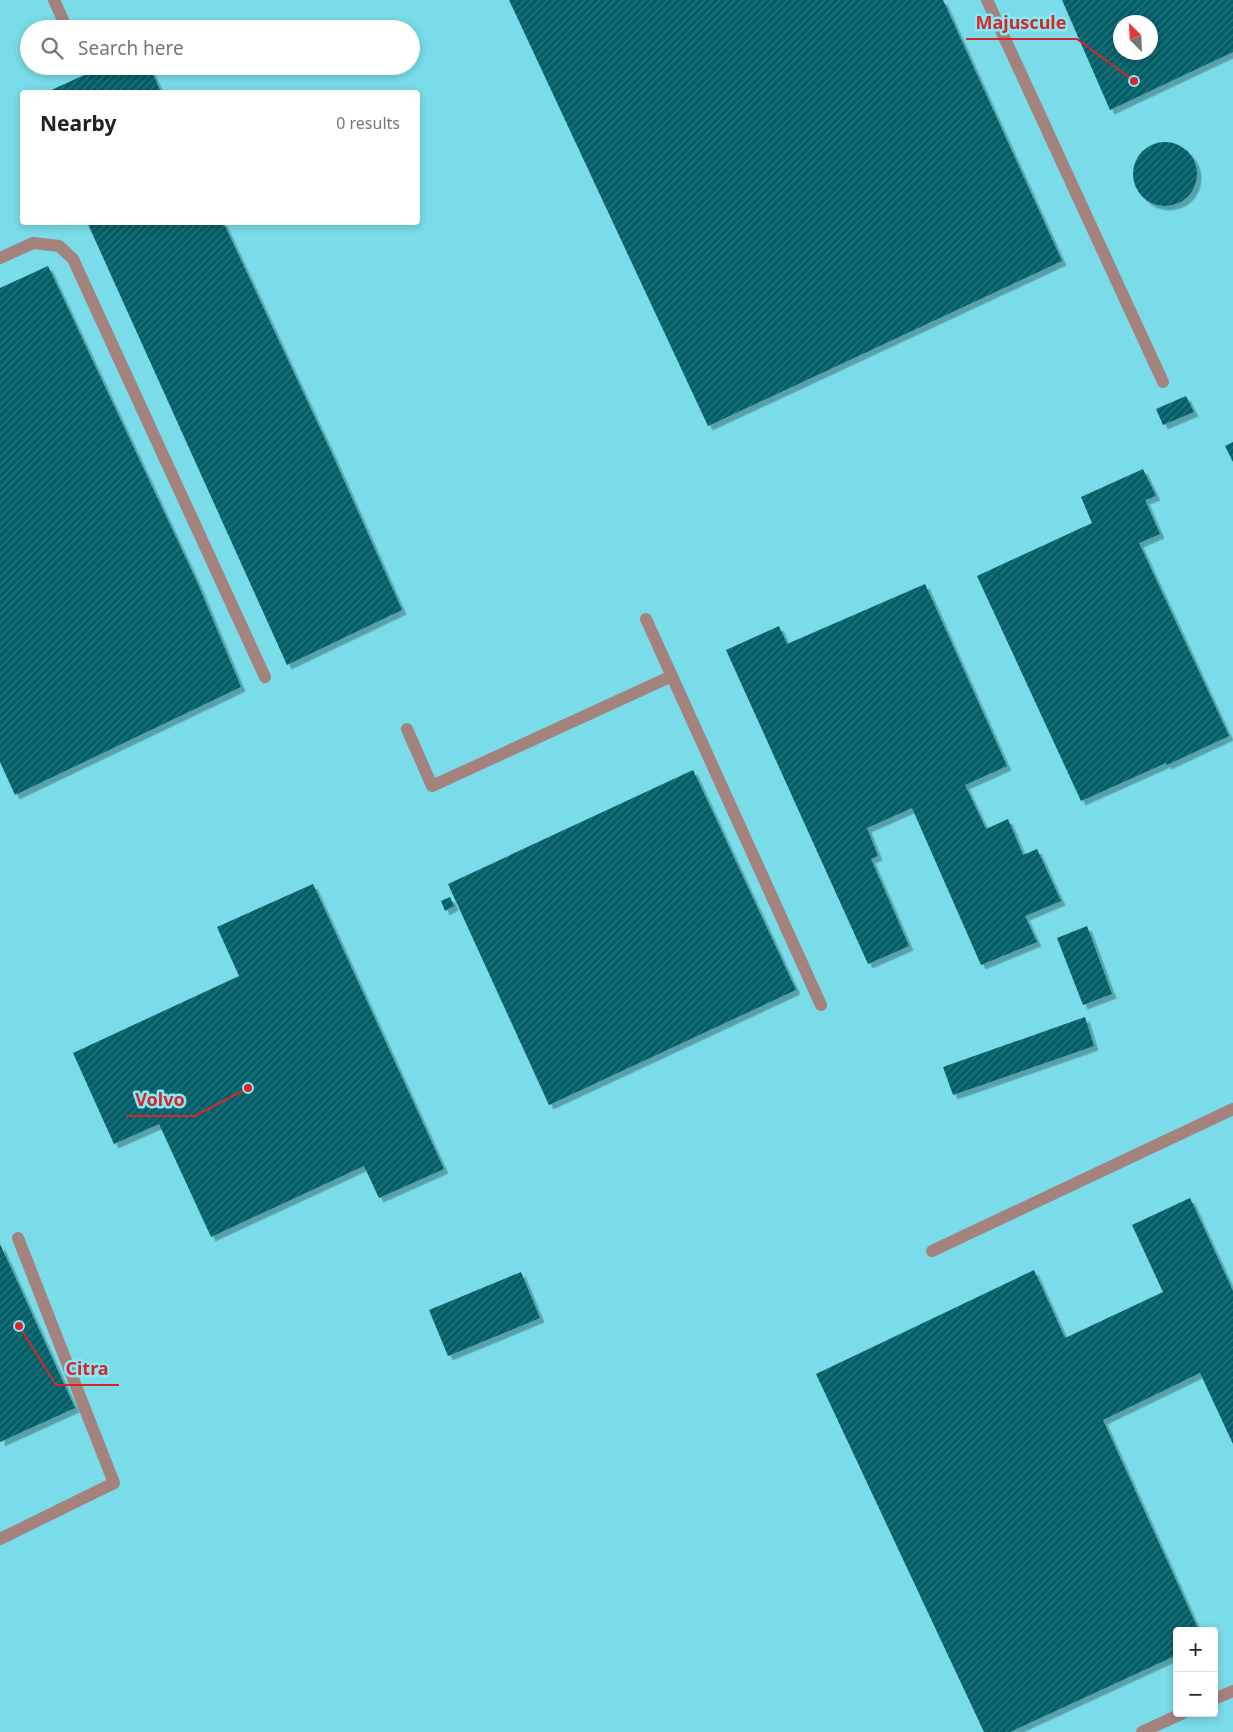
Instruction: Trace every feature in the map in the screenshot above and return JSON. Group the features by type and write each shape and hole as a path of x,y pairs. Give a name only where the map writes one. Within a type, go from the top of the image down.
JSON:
{"lane":[{"path":"54,0 63,20"},
{"path":"987,0 1163,382"},
{"path":"0,258 33,243 59,246 73,259 266,677"},
{"path":"646,619 821,1005"},
{"path":"407,729 432,786 672,676"},
{"path":"932,1251 1233,1109"},
{"path":"0,1539 114,1483 18,1238"},
{"path":"1218,1697 1233,1691"},
{"path":"1142,1732 1174,1717"}],"building":[{"path":"509,0 943,0 1062,261 708,426"},
{"path":"1062,0 1233,0 1233,52 1110,110"},
{"path":"84,75 153,75 160,90 51,90"},
{"path":"1165,142 1177,144 1188,151 1195,162 1197,174 1195,186 1188,197 1177,204 1165,206 1153,204 1142,197 1135,186 1133,174 1135,162 1142,151 1153,144"},
{"path":"88,225 224,225 333,456 402,610 287,665"},
{"path":"48,266 197,582 241,687 15,795 0,762 0,288"},
{"path":"1186,396 1194,412 1163,425 1156,409"},
{"path":"1233,442 1233,462 1225,446"},
{"path":"1143,469 1156,496 1145,500 1160,534 1139,543 1229,736 1167,765 1166,763 1081,801 977,576 1092,523 1081,497"},
{"path":"925,584 1007,766 965,785 986,829 1008,819 1023,855 1037,849 1061,901 1025,916 1037,942 981,965 912,808 867,828 878,856 871,859 909,946 868,964 726,650 779,626 787,644"},
{"path":"693,770 796,990 549,1105 448,884"},
{"path":"313,884 444,1169 379,1198 364,1166 211,1237 159,1124 114,1144 73,1053 239,976 217,927"},
{"path":"450,897 454,906 445,911 441,901"},
{"path":"1087,926 1112,994 1083,1005 1057,938"},
{"path":"1085,1017 1094,1046 953,1095 943,1067"},
{"path":"1190,1198 1233,1291 1233,1444 1200,1373 1103,1420 1197,1627 1173,1627 1173,1657 1010,1732 984,1732 816,1374 1034,1270 1065,1338 1163,1292 1132,1225"},
{"path":"0,1244 75,1408 0,1442"},
{"path":"521,1272 540,1318 448,1356 429,1310"}],"place":[{"name":"Majuscule","path":"1134,81"},
{"name":"Volvo","path":"248,1088"},
{"name":"Citra","path":"19,1326"}]}
